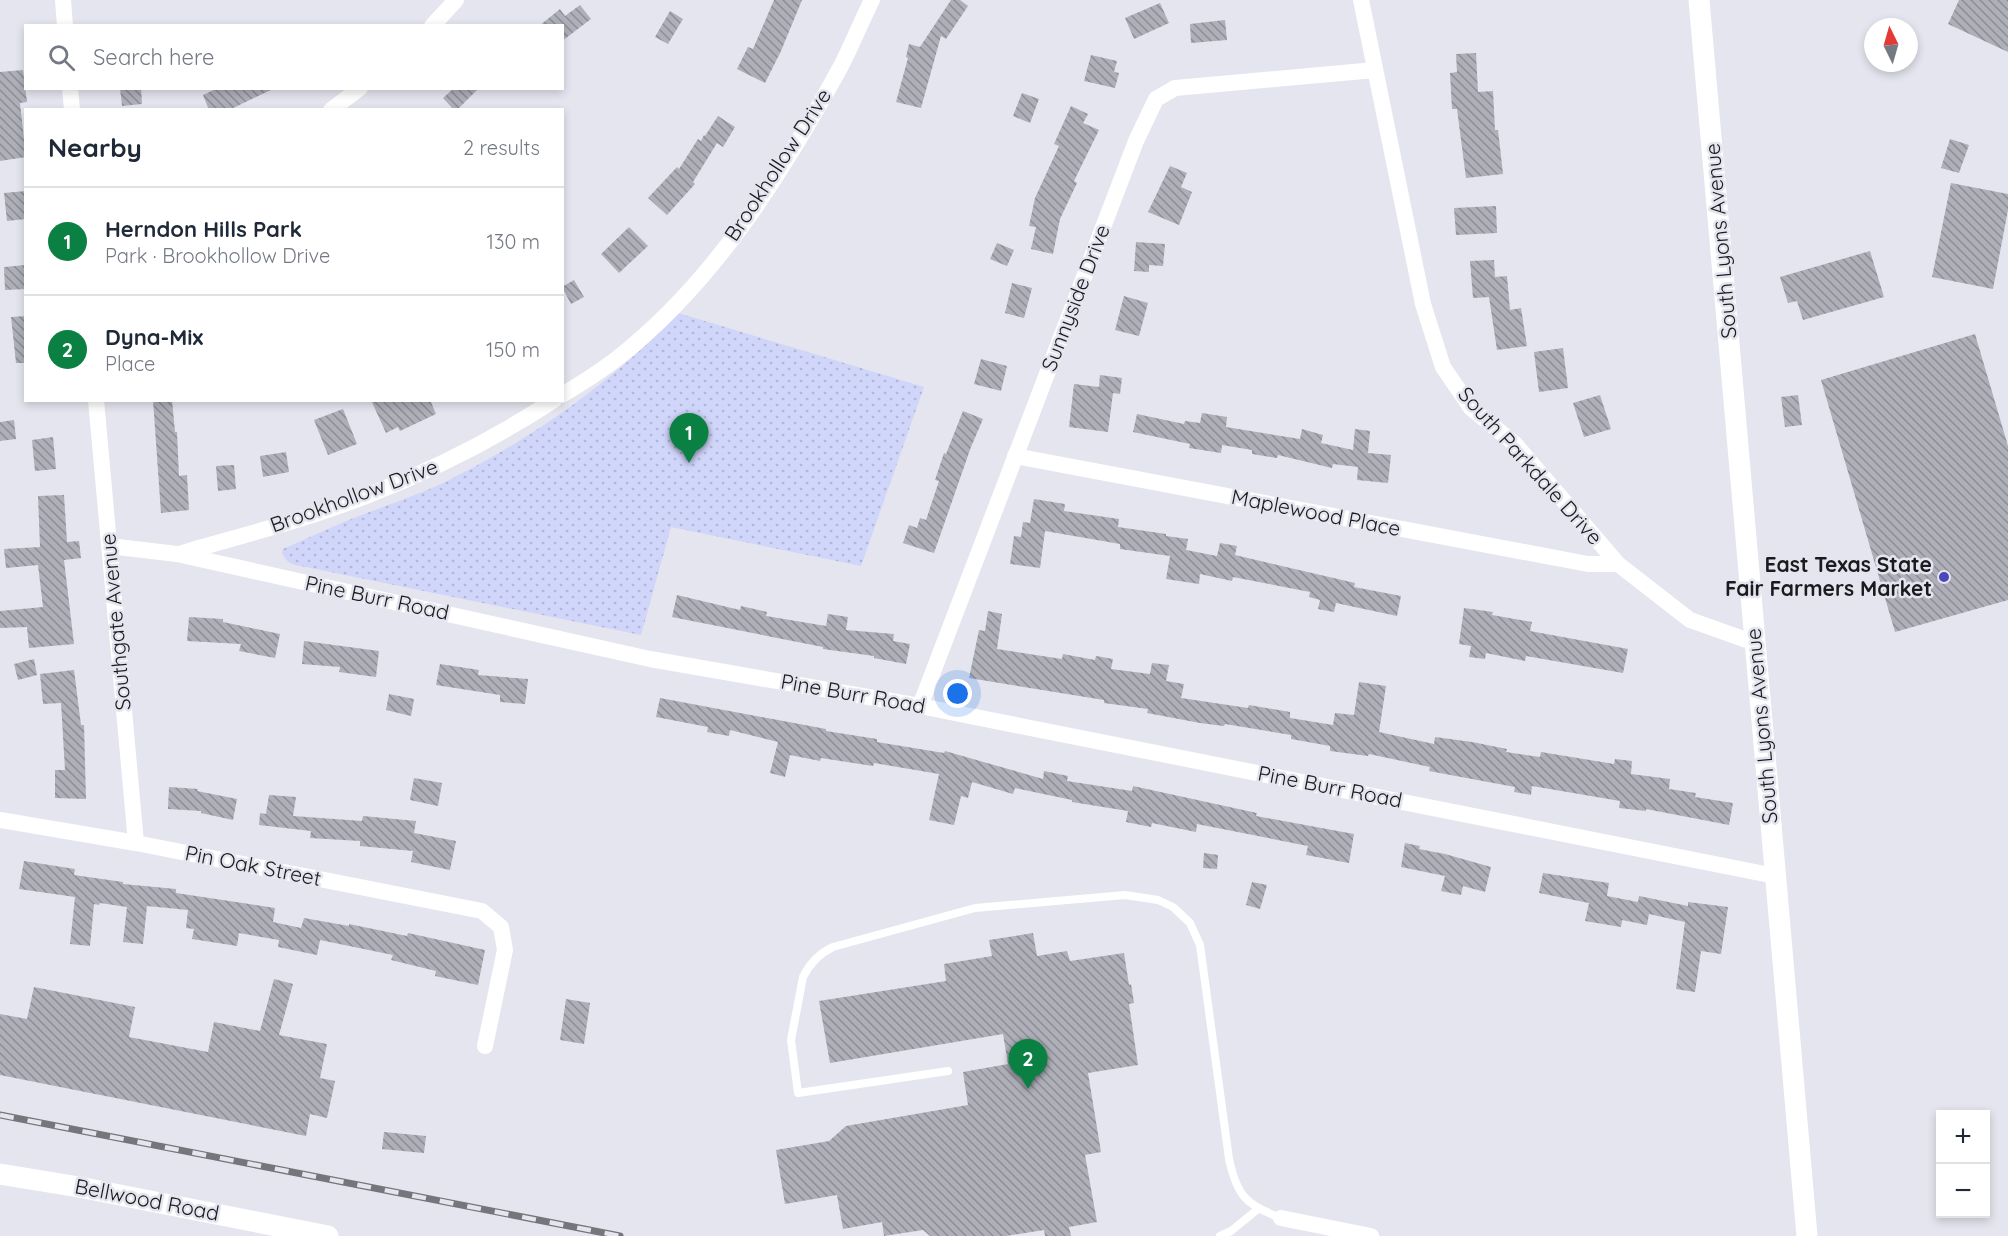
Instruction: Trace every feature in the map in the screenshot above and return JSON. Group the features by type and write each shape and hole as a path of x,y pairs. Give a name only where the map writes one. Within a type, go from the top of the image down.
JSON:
{"street":[{"path":"63,0 65,24"},
{"path":"434,24 456,0"},
{"name":"South Parkdale Drive","path":"1361,0 1421,293 1443,366 1471,408 1515,444 1618,564 1690,620 1755,643"},
{"name":"South Lyons Avenue","path":"1699,0 1807,1236"},
{"name":"Brookhollow Drive","path":"564,394 620,356 677,303 714,263 755,208 795,145 842,64 868,7"},
{"name":"Sunnyside Drive","path":"920,706 1136,141 1156,99 1175,88 1375,70"},
{"path":"70,90 72,108"},
{"path":"334,108 357,90"},
{"name":"Southgate Avenue","path":"96,402 136,843"},
{"name":"Brookhollow Drive","path":"177,554 293,521 370,495 445,462 518,424 551,402"},
{"name":"Maplewood Place","path":"1015,456 1588,564 1618,564"},
{"name":"Pine Burr Road","path":"109,546 177,554 650,659 920,706 1775,876"},
{"name":"Pin Oak Street","path":"0,820 136,843 482,911 501,927 506,950 485,1046"},
{"name":"Bellwood Road","path":"0,1174 80,1187 328,1236"},
{"path":"1281,1218 1371,1236"}],"lane":[{"path":"948,1071 798,1093 791,1040 803,977 808,968 824,951 833,947 975,908 1125,895 1158,900 1182,914 1190,923 1200,945 1233,1180 1243,1197 1258,1209 1281,1218"},
{"path":"1220,1236 1231,1231 1258,1209"}],"shaded area":[{"path":"678,313 924,387 861,566 671,527 641,635 296,565 289,562 283,555 283,549 441,484 516,443 601,383 654,338"}],"building":[{"path":"774,0 802,0 765,83 737,69 748,47 753,49"},
{"path":"951,0 960,0 968,6 946,39 941,36 921,108 896,102 908,58 906,57 909,44 920,47"},
{"path":"1959,0 2008,0 2008,52 1948,24"},
{"path":"1160,3 1169,23 1134,39 1125,18"},
{"path":"580,5 591,19 564,39 564,24 541,24 560,9 565,16"},
{"path":"670,11 683,19 668,44 655,37"},
{"path":"1225,20 1227,40 1191,43 1190,24"},
{"path":"1476,53 1478,92 1493,91 1495,130 1498,130 1503,174 1466,178 1457,109 1452,109 1450,73 1457,72 1456,54"},
{"path":"1091,55 1117,61 1114,72 1119,73 1115,88 1084,81"},
{"path":"23,70 27,102 20,103 24,157 0,161 0,72"},
{"path":"120,90 141,90 142,104 122,106"},
{"path":"214,90 271,90 233,108 208,108 203,95"},
{"path":"452,90 477,90 459,108 452,108 443,98"},
{"path":"1022,93 1039,99 1030,123 1013,116"},
{"path":"1071,106 1088,114 1083,123 1099,130 1074,181 1077,183 1060,219 1053,254 1031,249 1036,227 1029,226 1035,198 1059,146 1054,144"},
{"path":"718,116 735,127 723,147 717,143 693,182 695,184 667,215 648,198 677,167 679,169 698,139 701,141"},
{"path":"1950,139 1969,145 1959,173 1941,168"},
{"path":"1170,166 1187,173 1181,187 1192,192 1179,225 1148,212"},
{"path":"1951,183 2008,194 2008,210 1993,289 1932,277"},
{"path":"24,191 24,219 7,221 4,193"},
{"path":"1496,206 1497,233 1456,235 1454,208"},
{"path":"629,227 648,246 619,273 601,254"},
{"path":"1136,242 1165,244 1163,266 1149,265 1149,272 1134,271"},
{"path":"997,243 1014,250 1007,266 990,259"},
{"path":"1870,251 1884,297 1803,320 1797,301 1788,303 1780,277"},
{"path":"1494,260 1495,277 1507,276 1510,310 1521,308 1527,346 1497,350 1489,297 1473,298 1470,261"},
{"path":"24,265 24,289 5,290 4,267"},
{"path":"574,280 584,297 571,304 564,286"},
{"path":"1012,283 1032,288 1024,318 1005,313"},
{"path":"1124,296 1148,303 1139,336 1115,330"},
{"path":"24,316 24,363 16,363 11,317"},
{"path":"1975,334 2008,446 2008,600 1895,632 1821,380"},
{"path":"1563,348 1568,388 1539,392 1534,352"},
{"path":"981,359 1007,366 1001,391 974,384"},
{"path":"1100,375 1122,378 1120,394 1113,393 1108,432 1069,427 1074,384 1099,387"},
{"path":"1600,395 1611,429 1584,437 1573,403"},
{"path":"1798,395 1802,425 1785,427 1781,397"},
{"path":"153,402 172,402 175,432 177,432 179,476 187,475 189,510 161,513"},
{"path":"372,402 431,402 436,414 400,431 398,427 386,433"},
{"path":"343,409 357,444 328,455 314,420"},
{"path":"963,411 983,419 934,553 903,543 909,525 917,528 920,518 926,520 939,481 935,480 944,453 946,454"},
{"path":"1202,413 1227,417 1226,427 1300,439 1302,429 1323,435 1321,443 1353,450 1355,429 1370,431 1368,453 1391,455 1388,483 1357,480 1358,467 1333,464 1332,468 1278,455 1277,458 1252,454 1252,450 1222,445 1221,453 1189,448 1190,444 1133,432 1137,414 1184,424 1185,421 1200,423"},
{"path":"14,420 16,439 0,441 0,422"},
{"path":"53,437 56,469 35,471 32,440"},
{"path":"286,452 289,472 263,477 260,456"},
{"path":"234,465 236,489 218,491 216,466"},
{"path":"64,495 67,542 79,541 81,558 64,560 74,644 29,648 27,627 0,628 0,611 43,607 38,565 6,568 4,549 40,547 38,496"},
{"path":"1034,499 1065,504 1064,511 1119,519 1118,527 1188,539 1186,550 1217,556 1220,543 1237,546 1235,555 1355,583 1354,587 1401,596 1397,616 1336,603 1334,612 1318,609 1320,600 1309,597 1310,592 1233,577 1232,581 1200,574 1199,584 1166,579 1170,556 1120,549 1120,544 1045,531 1040,568 1010,564 1014,536 1021,537 1023,522 1030,523"},
{"path":"677,595 740,610 741,606 767,612 766,616 826,626 828,614 848,617 846,630 894,634 893,641 910,644 906,664 672,617"},
{"path":"1464,608 1493,612 1492,615 1532,622 1530,631 1628,649 1623,673 1526,656 1525,661 1486,653 1485,659 1469,657 1471,646 1459,644"},
{"path":"988,611 1002,614 997,649 1062,659 1063,654 1095,660 1096,656 1113,659 1111,669 1150,674 1152,663 1169,665 1166,681 1184,684 1181,698 1290,712 1290,718 1333,725 1335,713 1354,715 1359,682 1386,686 1379,732 1434,744 1435,737 1472,742 1507,749 1506,752 1540,757 1541,752 1614,764 1615,759 1632,761 1631,774 1670,779 1669,789 1696,793 1695,797 1733,803 1729,825 1646,809 1646,811 1619,808 1620,801 1532,786 1531,795 1514,792 1515,787 1429,771 1430,767 1369,754 1368,756 1330,751 1330,746 1291,739 1291,735 1225,724 1224,726 1200,723 1147,713 1148,709 1104,703 1104,700 969,678 979,630 985,631"},
{"path":"189,617 223,619 223,622 280,634 275,658 239,651 241,644 187,641"},
{"path":"304,641 379,651 376,677 339,672 340,667 302,664"},
{"path":"34,659 37,675 18,680 14,664"},
{"path":"440,664 479,670 478,675 528,679 525,704 500,702 500,695 436,685"},
{"path":"74,670 81,725 84,725 86,799 55,798 55,770 65,770 61,703 43,704 40,674"},
{"path":"389,694 414,699 411,716 386,710"},
{"path":"660,698 877,739 877,742 944,753 945,751 1043,779 1044,771 1068,776 1067,781 1132,791 1133,786 1257,813 1256,816 1354,834 1349,863 1306,855 1308,846 1197,824 1196,832 1152,823 1151,827 1126,822 1128,811 1072,802 1072,800 1015,788 1013,794 972,782 968,798 961,796 954,825 929,820 939,774 874,763 873,766 821,758 820,761 790,755 785,777 770,773 778,742 730,730 729,736 707,732 708,727 656,717"},
{"path":"414,778 442,783 438,806 410,800"},
{"path":"169,787 198,789 197,791 237,799 233,820 201,813 201,811 168,809"},
{"path":"269,795 296,797 293,816 362,821 363,816 416,821 414,833 456,841 450,870 411,862 413,851 360,846 360,841 310,838 311,831 259,825 260,813 266,814"},
{"path":"1405,843 1420,846 1419,849 1491,867 1485,892 1463,886 1461,895 1441,891 1445,876 1401,867"},
{"path":"1204,853 1218,855 1217,869 1203,868"},
{"path":"24,861 75,869 74,875 123,882 123,884 176,889 176,893 275,908 273,922 301,928 304,918 349,926 349,924 407,936 408,933 485,950 478,985 435,976 436,971 391,960 393,955 320,940 317,955 278,947 279,940 239,933 237,946 192,939 194,929 186,928 188,910 147,906 143,944 123,942 127,907 94,904 90,946 70,944 75,897 19,889"},
{"path":"1543,873 1609,883 1607,896 1638,902 1639,896 1688,906 1688,902 1728,907 1721,954 1701,951 1695,992 1676,989 1685,922 1649,914 1647,925 1622,920 1621,927 1585,921 1589,903 1539,893"},
{"path":"1252,882 1267,885 1260,909 1246,905"},
{"path":"1033,933 1037,956 1067,951 1070,961 1124,953 1129,985 1131,984 1134,1003 1129,1004 1138,1065 1088,1073 1101,1152 1085,1155 1097,1222 1069,1227 1071,1236 1045,1236 1044,1230 1006,1236 930,1236 923,1230 884,1236 882,1222 843,1229 837,1195 785,1204 776,1150 829,1141 846,1126 968,1105 963,1072 1008,1064 1003,1034 830,1063 819,1001 946,981 944,964 992,956 989,940"},
{"path":"274,979 293,984 279,1035 327,1044 320,1078 335,1081 327,1118 310,1114 306,1136 0,1075 0,1014 27,1019 34,987 135,1007 129,1037 208,1052 214,1022 260,1031"},
{"path":"566,999 590,1003 584,1044 560,1040"},
{"path":"384,1132 426,1136 424,1153 382,1149"}],"railway":[{"path":"0,1115 620,1236"}],"place":[{"name":"Herndon Hills Park","path":"689,463"},
{"name":"East Texas State Fair Farmers Market","path":"1944,577"},
{"name":"Dyna-Mix","path":"1028,1089"}]}
